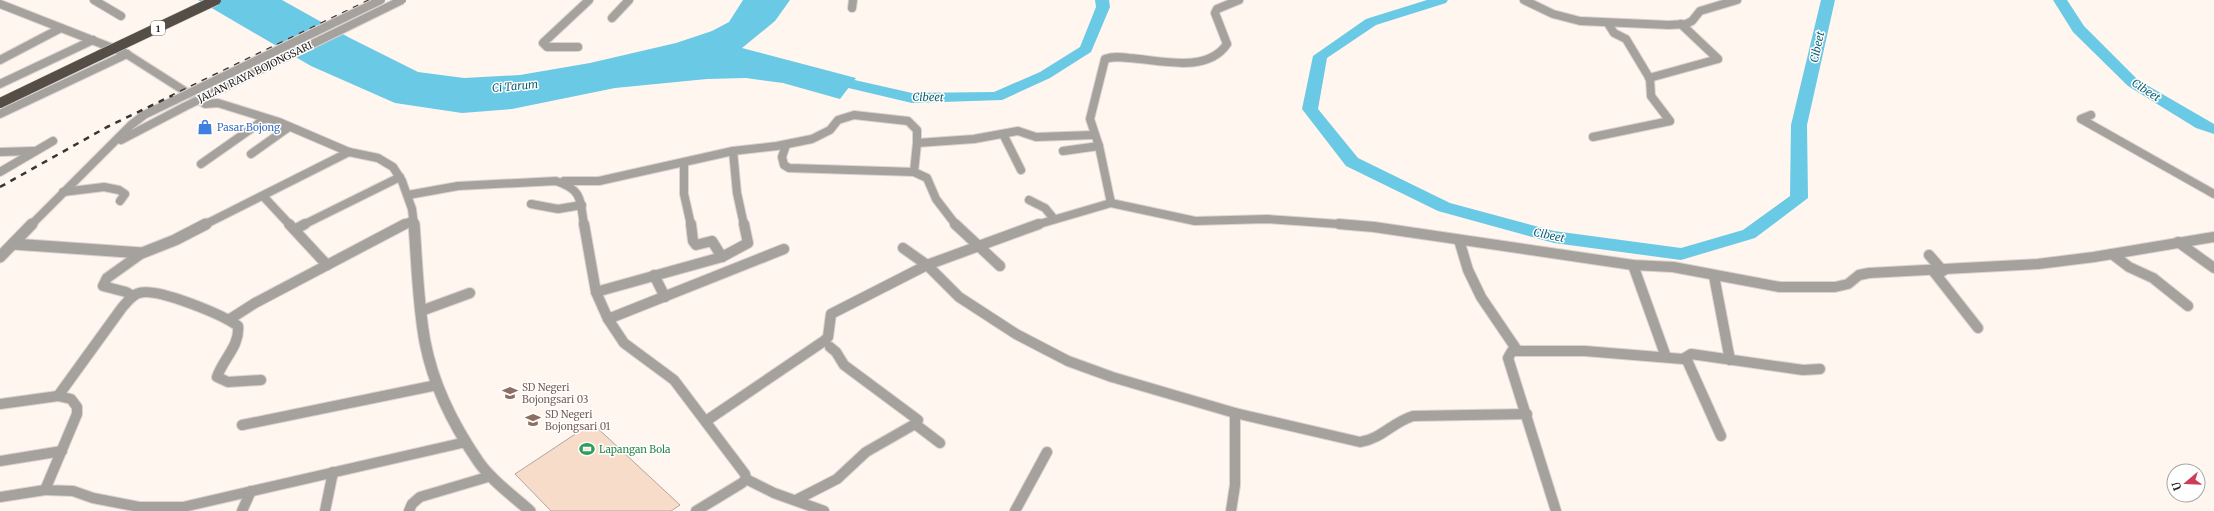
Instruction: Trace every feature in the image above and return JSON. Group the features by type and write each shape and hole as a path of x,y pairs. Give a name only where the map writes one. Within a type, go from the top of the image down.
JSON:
{"highway":[{"name":"1","path":"0,103 202,0"},
{"name":"1","path":"0,96 216,0"}],"street":[{"path":"94,0 122,16"},
{"name":"JALAN RAYA BOJONGSARI","path":"0,257 63,192 137,120 381,0"},
{"name":"JALAN RAYA BOJONGSARI","path":"109,147 184,107 402,0"},
{"path":"578,47 547,46 543,43 589,0"},
{"path":"612,18 629,0"},
{"path":"852,8 853,0"},
{"path":"1111,203 1099,146 1093,135 1090,119 1104,59 1110,56 1199,62 1214,57 1224,50 1227,44 1215,13 1217,10 1239,0"},
{"path":"1524,0 1540,10 1560,16 1586,23 1609,25 1681,24 1692,21 1700,11 1737,0"},
{"path":"0,4 127,54 205,104 218,103 265,118 349,152 378,158 393,167 400,177 408,195 413,220 425,342 437,384 466,442 491,476 530,511"},
{"path":"1649,78 1718,60 1681,24"},
{"path":"1593,137 1670,121 1651,96 1649,78 1626,39 1614,33 1609,25"},
{"path":"0,60 60,28"},
{"path":"0,84 93,40"},
{"path":"0,114 127,54"},
{"path":"408,195 458,186 556,181 599,181 733,150 786,144 812,139 830,130 838,120 858,115 908,121 917,130 914,172"},
{"path":"2091,115 2081,119 2214,194"},
{"path":"201,164 265,118"},
{"path":"251,154 289,127"},
{"path":"917,143 974,139 1018,131 1036,137 1093,135"},
{"path":"1003,134 1021,170"},
{"path":"0,172 33,151 53,141"},
{"path":"786,144 782,157 784,165 789,168 914,172 927,178 936,199 954,224 980,246 1000,266"},
{"path":"1063,150 1099,146"},
{"path":"596,292 722,257 749,242 737,193 733,150"},
{"path":"0,152 33,151"},
{"path":"133,296 130,293 103,286 106,278 142,253 175,240 349,152"},
{"path":"684,162 684,194 688,207 693,241 696,245 712,241 715,243 722,257"},
{"path":"296,229 400,177"},
{"path":"556,181 571,186 576,190 582,205 596,292 608,319 624,344 674,380 745,474 746,479 764,490 824,511"},
{"path":"63,192 110,188 120,190 125,194 120,201"},
{"path":"263,196 296,229 327,265"},
{"path":"1029,200 1045,208 1054,219"},
{"path":"706,421 824,341 829,333 830,318 835,311 927,265 1054,219 1111,203 1195,221 1229,222 1267,219 1374,227 1633,265 1673,267 1714,276 1780,287 1835,287 1848,284 1864,274 1939,272 2002,268 2112,254 2214,237"},
{"path":"531,204 558,209 582,205"},
{"path":"230,319 255,303 413,220"},
{"path":"1459,240 1468,270 1481,297 1517,350"},
{"path":"2178,242 2214,268"},
{"path":"13,244 142,253"},
{"path":"903,248 927,265 959,297 1016,334 1045,349 1112,377 1235,413 1360,442 1374,441 1401,419 1413,416 1527,414"},
{"path":"608,319 784,249"},
{"path":"2112,254 2129,267 2153,278 2188,306"},
{"path":"1929,255 1978,328"},
{"path":"1633,265 1666,357"},
{"path":"654,275 665,297"},
{"path":"1714,276 1730,360"},
{"path":"58,396 108,324 133,296 141,292 153,292 176,298 230,319 238,326 239,334 216,377 228,382 261,380"},
{"path":"421,311 470,293"},
{"path":"796,500 837,479 866,452 915,424 918,420 916,416 844,365 836,352 830,347"},
{"path":"1556,511 1527,414 1508,358 1512,351 1585,351 1686,358 1691,354 1803,370 1820,370"},
{"path":"1686,358 1721,436"},
{"path":"242,425 437,384"},
{"path":"0,404 67,396 77,407 77,414 45,490"},
{"path":"1231,511 1235,485 1235,413"},
{"path":"915,424 940,443"},
{"path":"0,497 45,490 73,491 108,501 139,507 183,507 466,442"},
{"path":"0,461 62,451"},
{"path":"1015,511 1047,452"},
{"path":"325,511 333,472"},
{"path":"409,511 412,504 420,497 491,476"},
{"path":"696,511 746,479"},
{"path":"242,511 251,491"}],"water":[{"name":"Ci Tarum","path":"198,0 282,0 350,38 418,72 464,78 520,75 590,63 676,43 712,31 729,22 743,0 790,0 775,21 742,48 856,78 840,99 783,83 746,78 707,79 615,88 512,109 462,113 395,103 311,66"}],"building":[{"name":"Lapangan Bola","path":"592,423 680,505 671,511 551,511 515,474"}],"waterway":[{"name":"Cibeet","path":"828,79 912,98 997,97 1045,75 1086,49 1103,7 1102,0"},
{"name":"Cibeet","path":"1441,0 1371,22 1320,56 1310,109 1352,162 1444,207 1554,237 1681,254 1749,234 1799,198 1799,125 1828,0"},
{"name":"Cibeet","path":"2060,0 2078,29 2133,83 2202,125 2214,129"}],"railway":[{"path":"0,187 107,127 370,0"}],"place":[{"name":"Pasar Bojong","path":"205,127"},
{"name":"SD Negeri Bojongsari 03","path":"510,393"},
{"name":"SD Negeri Bojongsari 01","path":"533,420"},
{"name":"Lapangan Bola","path":"587,449"}]}
